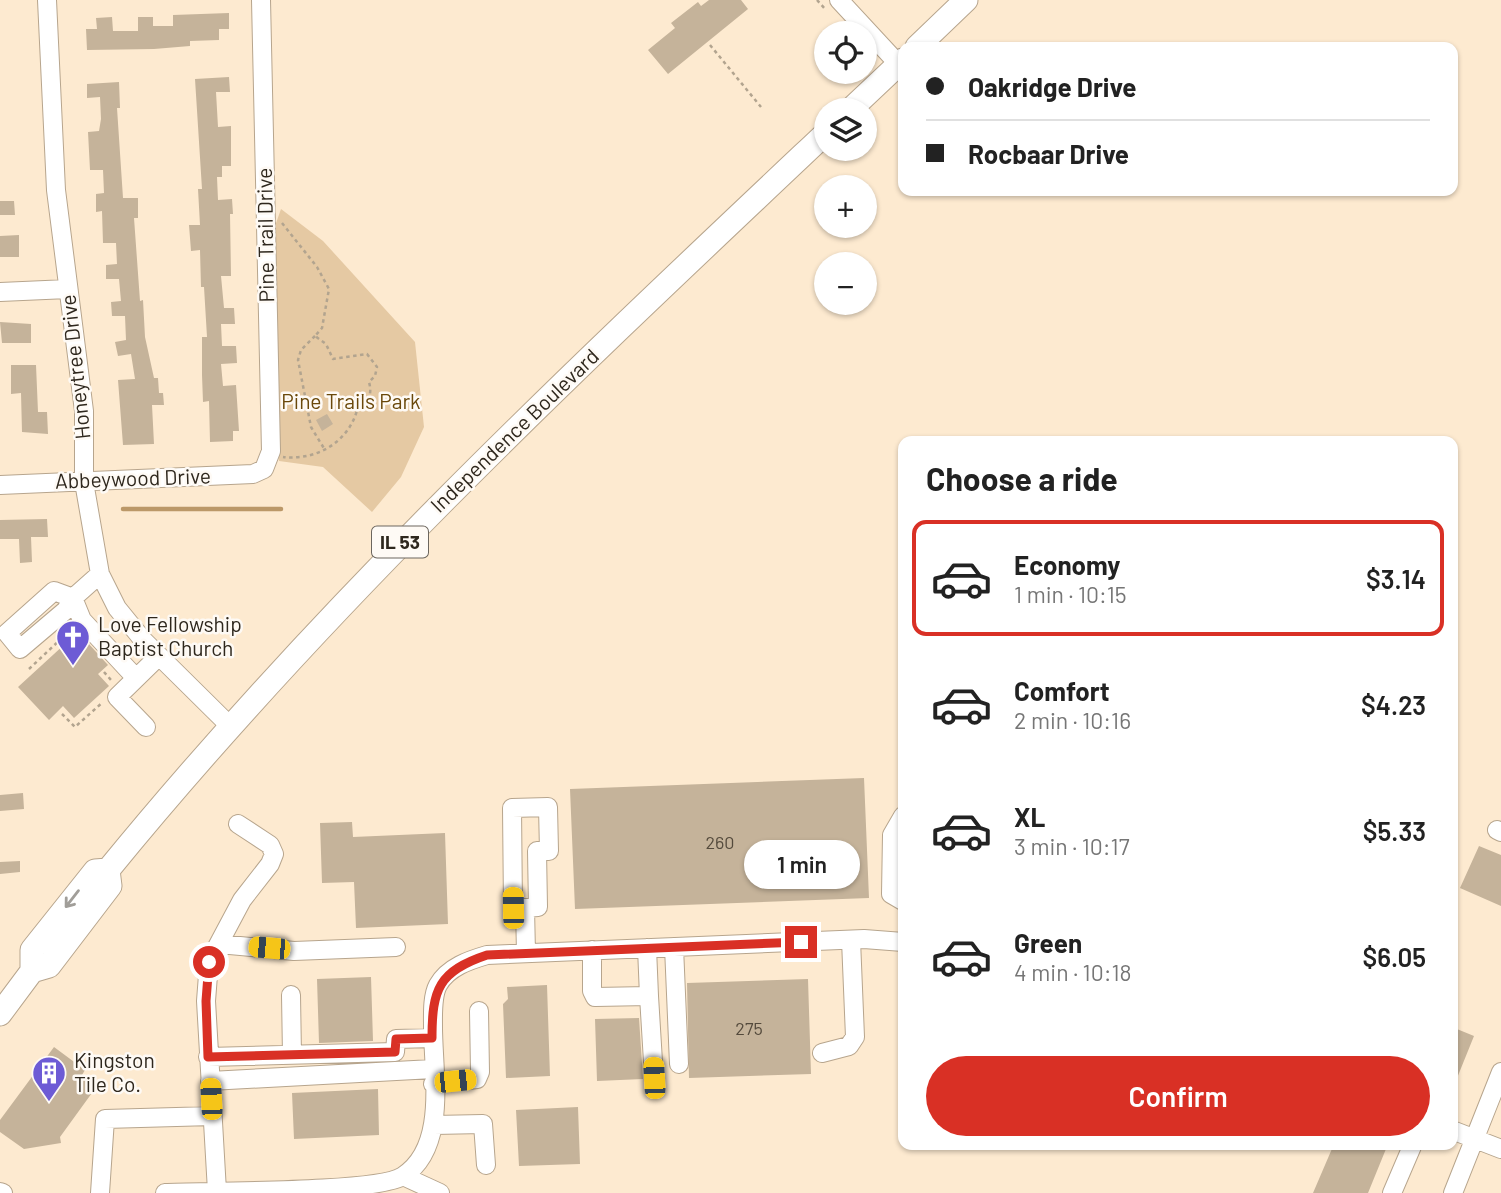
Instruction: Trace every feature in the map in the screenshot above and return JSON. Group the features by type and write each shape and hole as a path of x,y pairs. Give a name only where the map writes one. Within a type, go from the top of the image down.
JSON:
{"main road":[{"path":"922,42 966,0"},
{"path":"864,98 898,68"},
{"name":"Independence Boulevard","path":"0,1014 32,971 49,965 110,886 108,870 230,726 329,617 423,519 814,144"}],"street":[{"name":"Honeytree Drive","path":"47,0 55,190 84,411 85,482 100,573 117,608 159,656 230,726"},
{"name":"Pine Trail Drive","path":"261,0 271,451 264,469"},
{"path":"839,0 898,60"},
{"path":"0,292 68,289"},
{"name":"Abbeywood Drive","path":"0,485 253,474 264,469"},
{"path":"100,573 73,598 82,620 135,677"},
{"path":"146,727 117,697 159,656"},
{"path":"548,807 549,851 537,852 538,907 525,908 513,908 512,808 548,807"},
{"path":"217,1191 206,1001 209,962 242,900 270,864 274,854 270,845 237,824"},
{"path":"898,825 892,835 891,894 898,898"},
{"path":"525,908 526,953"},
{"path":"165,1193 298,1191 355,1185 402,1176 427,1153 434,1125 432,1012 438,985 461,963 487,955 526,953 851,940 898,942"},
{"path":"822,1053 849,1046 855,1037 851,940"},
{"path":"219,944 294,951 396,947"},
{"path":"674,947 679,1064"},
{"path":"647,948 654,1078"},
{"path":"592,950 592,991 595,998 649,996"},
{"path":"291,995 292,1055"},
{"path":"210,1081 261,1076 477,1079 480,1072 479,1011"},
{"path":"208,1057 395,1052 396,1039 432,1038"},
{"path":"1453,1193 1499,1081"},
{"path":"100,1193 105,1119 212,1116"},
{"path":"434,1125 483,1124 486,1165"},
{"path":"1458,1133 1501,1149"},
{"path":"1392,1193 1410,1150"},
{"path":"402,1176 430,1191"}],"path":[{"path":"710,45 761,107"},
{"path":"278,217 317,267 329,289 321,328 301,350 298,360 311,427 325,450"},
{"path":"280,457 300,458 325,450 349,431 358,406 366,404 369,397 369,382 375,376 377,367 368,354 333,359 326,344 315,336"},
{"path":"29,669 64,636"},
{"path":"104,672 118,687"},
{"path":"62,714 75,727 105,702"}],"green space":[{"name":"Pine Trails Park","path":"281,209 323,241 415,342 424,427 401,477 372,512 323,467 279,461 275,226"}],"building":[{"path":"709,0 741,0 748,9 668,74 648,50 675,28 671,23 698,2 701,6"},
{"path":"229,13 229,29 219,29 219,40 190,41 190,46 154,49 87,50 86,29 97,29 96,18 112,17 113,31 138,31 138,17 153,17 153,26 173,26 173,15"},
{"path":"229,77 230,92 216,92 218,127 231,126 231,166 222,166 222,177 217,177 218,200 232,199 231,276 221,276 224,308 234,308 235,324 221,324 222,346 236,346 237,363 221,364 223,386 236,385 239,431 233,431 233,441 210,442 209,401 203,402 202,337 207,337 204,287 201,287 200,250 191,251 189,225 200,225 198,189 202,189 195,79"},
{"path":"119,82 120,108 117,108 123,198 138,198 138,218 134,218 140,301 143,300 145,337 154,378 158,378 159,393 163,393 164,405 152,405 154,444 123,445 118,380 135,379 131,354 118,356 115,342 126,340 125,316 112,316 111,302 121,301 119,279 106,279 106,265 117,264 116,243 103,243 102,211 96,212 96,194 104,193 103,170 90,170 88,132 99,131 101,119 100,97 87,98 87,84"},
{"path":"0,201 14,201 15,215 0,215"},
{"path":"19,235 19,257 0,257 0,236"},
{"path":"0,322 31,324 31,343 2,343"},
{"path":"11,365 36,365 38,412 47,412 48,434 22,432 21,393 11,394"},
{"path":"327,414 333,424 322,431 316,420"},
{"path":"47,519 48,537 31,537 32,562 20,563 19,539 0,539 0,520"},
{"name":"Love Fellowship Baptist Church","path":"78,632 108,665 98,674 109,686 74,718 63,706 49,720 18,687"},
{"path":"864,778 869,898 575,909 570,789"},
{"path":"23,793 24,809 0,811 0,795"},
{"path":"352,822 353,837 445,833 448,924 356,928 354,882 322,883 320,823"},
{"path":"1479,846 1501,855 1501,906 1460,888"},
{"path":"20,861 20,872 0,874 0,862"},
{"path":"371,977 373,1041 319,1043 317,979"},
{"path":"808,979 811,1074 689,1078 687,983"},
{"path":"547,985 550,1076 506,1078 503,1004 508,999 507,987"},
{"path":"639,1018 643,1079 597,1081 595,1019"},
{"path":"1458,1029 1474,1036 1458,1076"},
{"name":"Kingston Tile Co.","path":"54,1047 85,1070 82,1075 97,1086 60,1137 61,1143 24,1149 0,1132 0,1120"},
{"path":"378,1089 379,1135 294,1139 292,1093"},
{"path":"578,1107 580,1164 519,1166 516,1110"},
{"path":"1331,1150 1386,1150 1368,1193 1313,1193"}],"waterway":[{"path":"123,509 281,509"}],"place":[{"name":"Love Fellowship Baptist Church","path":"73,667"},
{"name":"Kingston Tile Co.","path":"49,1103"}],"route":[{"path":"209,962 206,1001 208,1057 395,1052 396,1039 432,1038 432,1012 438,985 461,963 487,955 801,942"}]}
